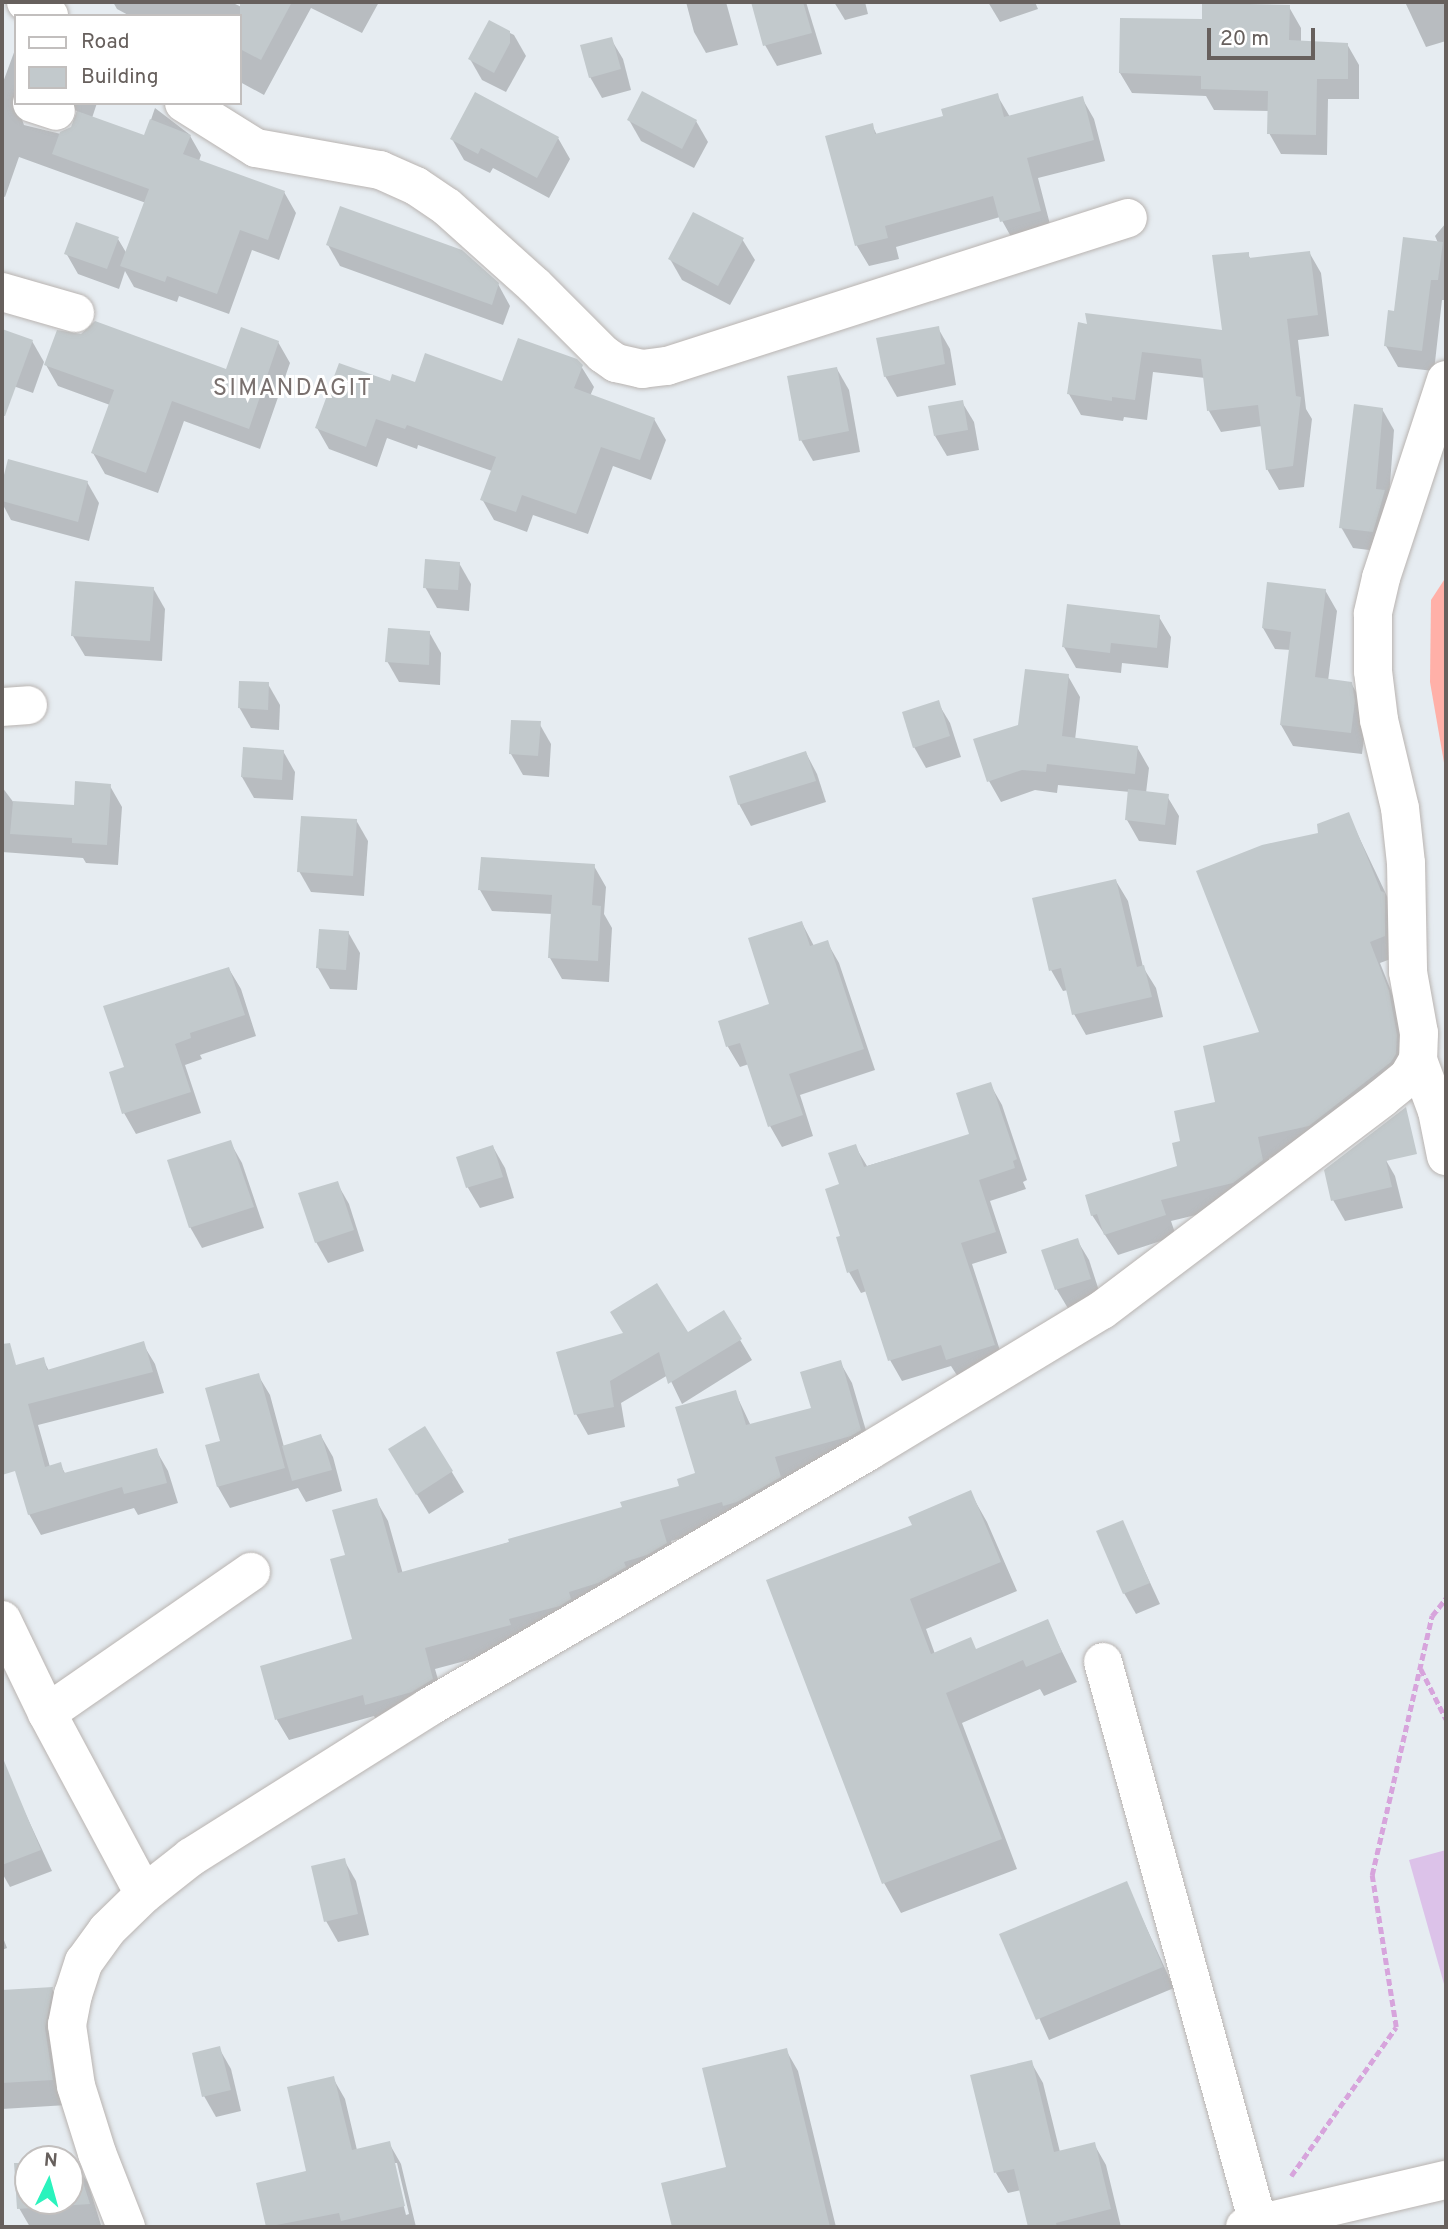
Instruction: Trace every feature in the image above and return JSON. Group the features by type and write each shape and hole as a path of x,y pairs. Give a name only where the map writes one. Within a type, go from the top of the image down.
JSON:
{"street":[{"path":"26,2 46,14"},
{"path":"187,105 256,148 380,170 416,186 447,207 603,354 616,363 642,369 667,366 1128,218"},
{"path":"2,292 75,313"},
{"path":"1446,380 1389,553 1373,614 1374,683 1379,720 1400,808 1405,849 1408,972 1419,1033 1418,1060 1437,1111 1446,1156"},
{"path":"126,2227 97,2153 76,2086 68,2025 72,1994 84,1962 107,1930 144,1894 191,1857 429,1707 869,1451 1102,1310 1382,1098 1408,1077 1418,1060"},
{"path":"47,1713 251,1572"},
{"path":"2,1620 47,1713 144,1894"},
{"path":"1103,1662 1252,2225 1446,2180"}],"path":[{"path":"1252,2225 1396,2027 1372,1875 1432,1616 1446,1598"},
{"path":"1420,1669 1446,1719"}],"shaded area":[{"path":"1446,577 1446,774 1430,682 1431,600"},
{"path":"1446,1850 1446,1991 1409,1860"}],"building":[{"path":"240,2 292,2 261,60 242,50"},
{"path":"751,2 803,2 812,33 763,46"},
{"path":"1202,3 1290,5 1289,40 1348,43 1348,79 1317,79 1316,135 1267,134 1268,91 1201,89 1201,76 1119,73 1120,18 1202,19"},
{"path":"489,20 510,31 510,43 494,73 468,59"},
{"path":"612,37 621,69 589,78 580,45"},
{"path":"642,91 697,120 682,149 627,120"},
{"path":"475,92 559,137 537,178 481,148 478,154 450,139"},
{"path":"998,93 1004,117 1083,96 1094,140 1027,158 1041,211 1000,222 993,196 885,226 888,238 855,246 825,136 873,123 875,134 943,116 941,109"},
{"path":"77,111 144,135 150,119 191,135 183,154 285,191 268,240 240,230 217,294 167,276 165,282 120,266 149,189 52,154 60,132 71,127"},
{"path":"340,206 462,250 499,283 492,305 326,245"},
{"path":"693,212 744,238 718,286 668,259"},
{"path":"76,222 119,237 107,269 64,254"},
{"path":"1403,237 1443,242 1438,280 1431,280 1422,351 1384,346 1388,310 1394,311"},
{"path":"1310,251 1318,315 1287,319 1296,396 1301,397 1293,466 1266,470 1258,405 1207,411 1201,359 1142,352 1135,400 1112,397 1112,401 1067,394 1078,322 1087,324 1085,313 1222,330 1212,255 1249,252 1249,258"},
{"path":"95,321 226,369 241,327 279,341 249,429 172,401 146,473 91,453 114,390 44,365 57,330 81,334"},
{"path":"939,326 945,364 884,377 876,338"},
{"path":"2,329 33,340 5,416 2,416"},
{"path":"518,338 577,359 583,365 574,388 655,418 640,460 601,447 576,514 522,495 516,512 480,500 496,457 407,425 405,429 376,419 366,447 315,428 339,363 390,381 392,374 415,382 425,353 502,381"},
{"path":"837,367 849,431 799,441 787,376"},
{"path":"963,400 968,430 934,436 928,406"},
{"path":"1354,404 1383,408 1376,489 1385,490 1373,532 1339,528"},
{"path":"8,459 88,481 78,522 2,501 2,483"},
{"path":"425,559 460,562 458,590 423,588"},
{"path":"75,581 154,587 150,641 71,636"},
{"path":"1267,582 1326,589 1315,677 1352,682 1355,701 1351,733 1280,725 1291,632 1262,628"},
{"path":"1067,604 1160,615 1157,648 1111,643 1110,653 1062,647"},
{"path":"388,628 430,631 429,665 385,662"},
{"path":"1025,669 1069,674 1062,736 1138,746 1135,774 1047,764 1046,772 1022,770 987,782 973,739 1018,725"},
{"path":"239,681 269,682 268,710 238,708"},
{"path":"939,700 950,736 913,748 902,712"},
{"path":"511,720 541,721 538,756 509,754"},
{"path":"243,747 284,750 282,780 241,777"},
{"path":"806,751 816,781 738,805 729,776"},
{"path":"75,781 111,784 107,845 72,843 72,838 10,834 13,801 74,805"},
{"path":"1128,789 1169,794 1165,825 1125,820"},
{"path":"1349,812 1381,891 1385,893 1385,936 1370,942 1389,991 1397,1035 1396,1054 1391,1062 1309,1126 1258,1137 1263,1160 1233,1183 1161,1200 1166,1215 1104,1235 1097,1214 1091,1216 1085,1195 1177,1166 1172,1143 1180,1141 1174,1111 1215,1102 1203,1046 1259,1032 1196,871 1262,845 1318,833 1317,824"},
{"path":"301,816 357,819 353,876 297,872"},
{"path":"481,857 595,864 592,905 601,906 598,961 548,958 552,895 478,890"},
{"path":"1116,879 1137,967 1144,965 1152,997 1072,1015 1061,968 1049,971 1032,898"},
{"path":"802,921 810,946 828,940 864,1049 789,1074 803,1115 768,1127 740,1043 726,1047 718,1021 769,1004 748,938"},
{"path":"319,929 349,931 346,970 316,968"},
{"path":"229,967 245,1015 190,1033 191,1038 175,1044 191,1092 122,1114 109,1072 124,1067 103,1006"},
{"path":"991,1082 1017,1159 1013,1161 1015,1168 979,1180 996,1232 961,1243 995,1345 946,1360 941,1345 888,1361 858,1269 847,1273 836,1237 840,1236 825,1189 839,1184 828,1153 856,1144 864,1167 969,1134 956,1093"},
{"path":"1406,1107 1417,1154 1386,1161 1392,1187 1331,1201 1324,1170"},
{"path":"231,1140 254,1207 189,1228 167,1160"},
{"path":"493,1145 503,1177 466,1188 456,1157"},
{"path":"338,1181 354,1230 315,1243 298,1193"},
{"path":"1078,1238 1091,1279 1055,1290 1041,1250"},
{"path":"657,1283 688,1332 724,1310 742,1339 668,1384 659,1352 610,1381 614,1407 574,1415 556,1352 623,1333 610,1312"},
{"path":"144,1341 153,1372 28,1404 45,1467 61,1462 64,1473 157,1448 167,1483 124,1494 122,1487 28,1515 15,1471 2,1475 2,1344 10,1343 16,1365 44,1357 47,1370"},
{"path":"841,1360 861,1430 851,1436 775,1457 781,1477 737,1502 723,1506 722,1502 660,1520 667,1543 647,1555 624,1562 626,1567 598,1583 569,1592 571,1599 560,1606 509,1619 511,1625 425,1648 433,1679 412,1692 365,1705 363,1695 275,1720 260,1666 352,1639 330,1559 345,1555 332,1510 377,1498 398,1573 509,1542 508,1539 622,1507 620,1502 679,1486 677,1479 695,1473 675,1407 736,1390 746,1425 811,1408 800,1372"},
{"path":"259,1373 285,1468 217,1487 205,1445 220,1441 205,1388"},
{"path":"425,1426 453,1471 416,1495 388,1449"},
{"path":"321,1434 332,1470 292,1481 282,1446"},
{"path":"971,1490 1001,1562 910,1599 931,1654 971,1637 976,1649 1048,1619 1062,1652 1026,1667 1023,1660 946,1693 1002,1839 882,1884 766,1580 912,1525 908,1517"},
{"path":"1123,1520 1150,1583 1123,1594 1096,1531"},
{"path":"2,1756 41,1850 2,1865"},
{"path":"345,1858 358,1914 324,1922 311,1866"},
{"path":"1127,1881 1163,1967 1036,2020 999,1934"},
{"path":"53,1987 45,2028 53,2080 2,2083 2,1990"},
{"path":"220,2046 231,2090 202,2097 192,2053"},
{"path":"787,2048 830,2227 672,2227 661,2183 726,2167 702,2068"},
{"path":"1032,2060 1054,2152 1095,2142 1111,2209 1056,2223 1057,2227 1028,2227 1014,2169 994,2173 970,2075"},
{"path":"334,2076 352,2150 390,2141 405,2206 341,2221 339,2213 266,2227 256,2183 306,2171 287,2087"},
{"path":"84,2185 90,2204 84,2204"}],"district":[{"name":"SIMANDAGIT","path":"293,390"}]}
